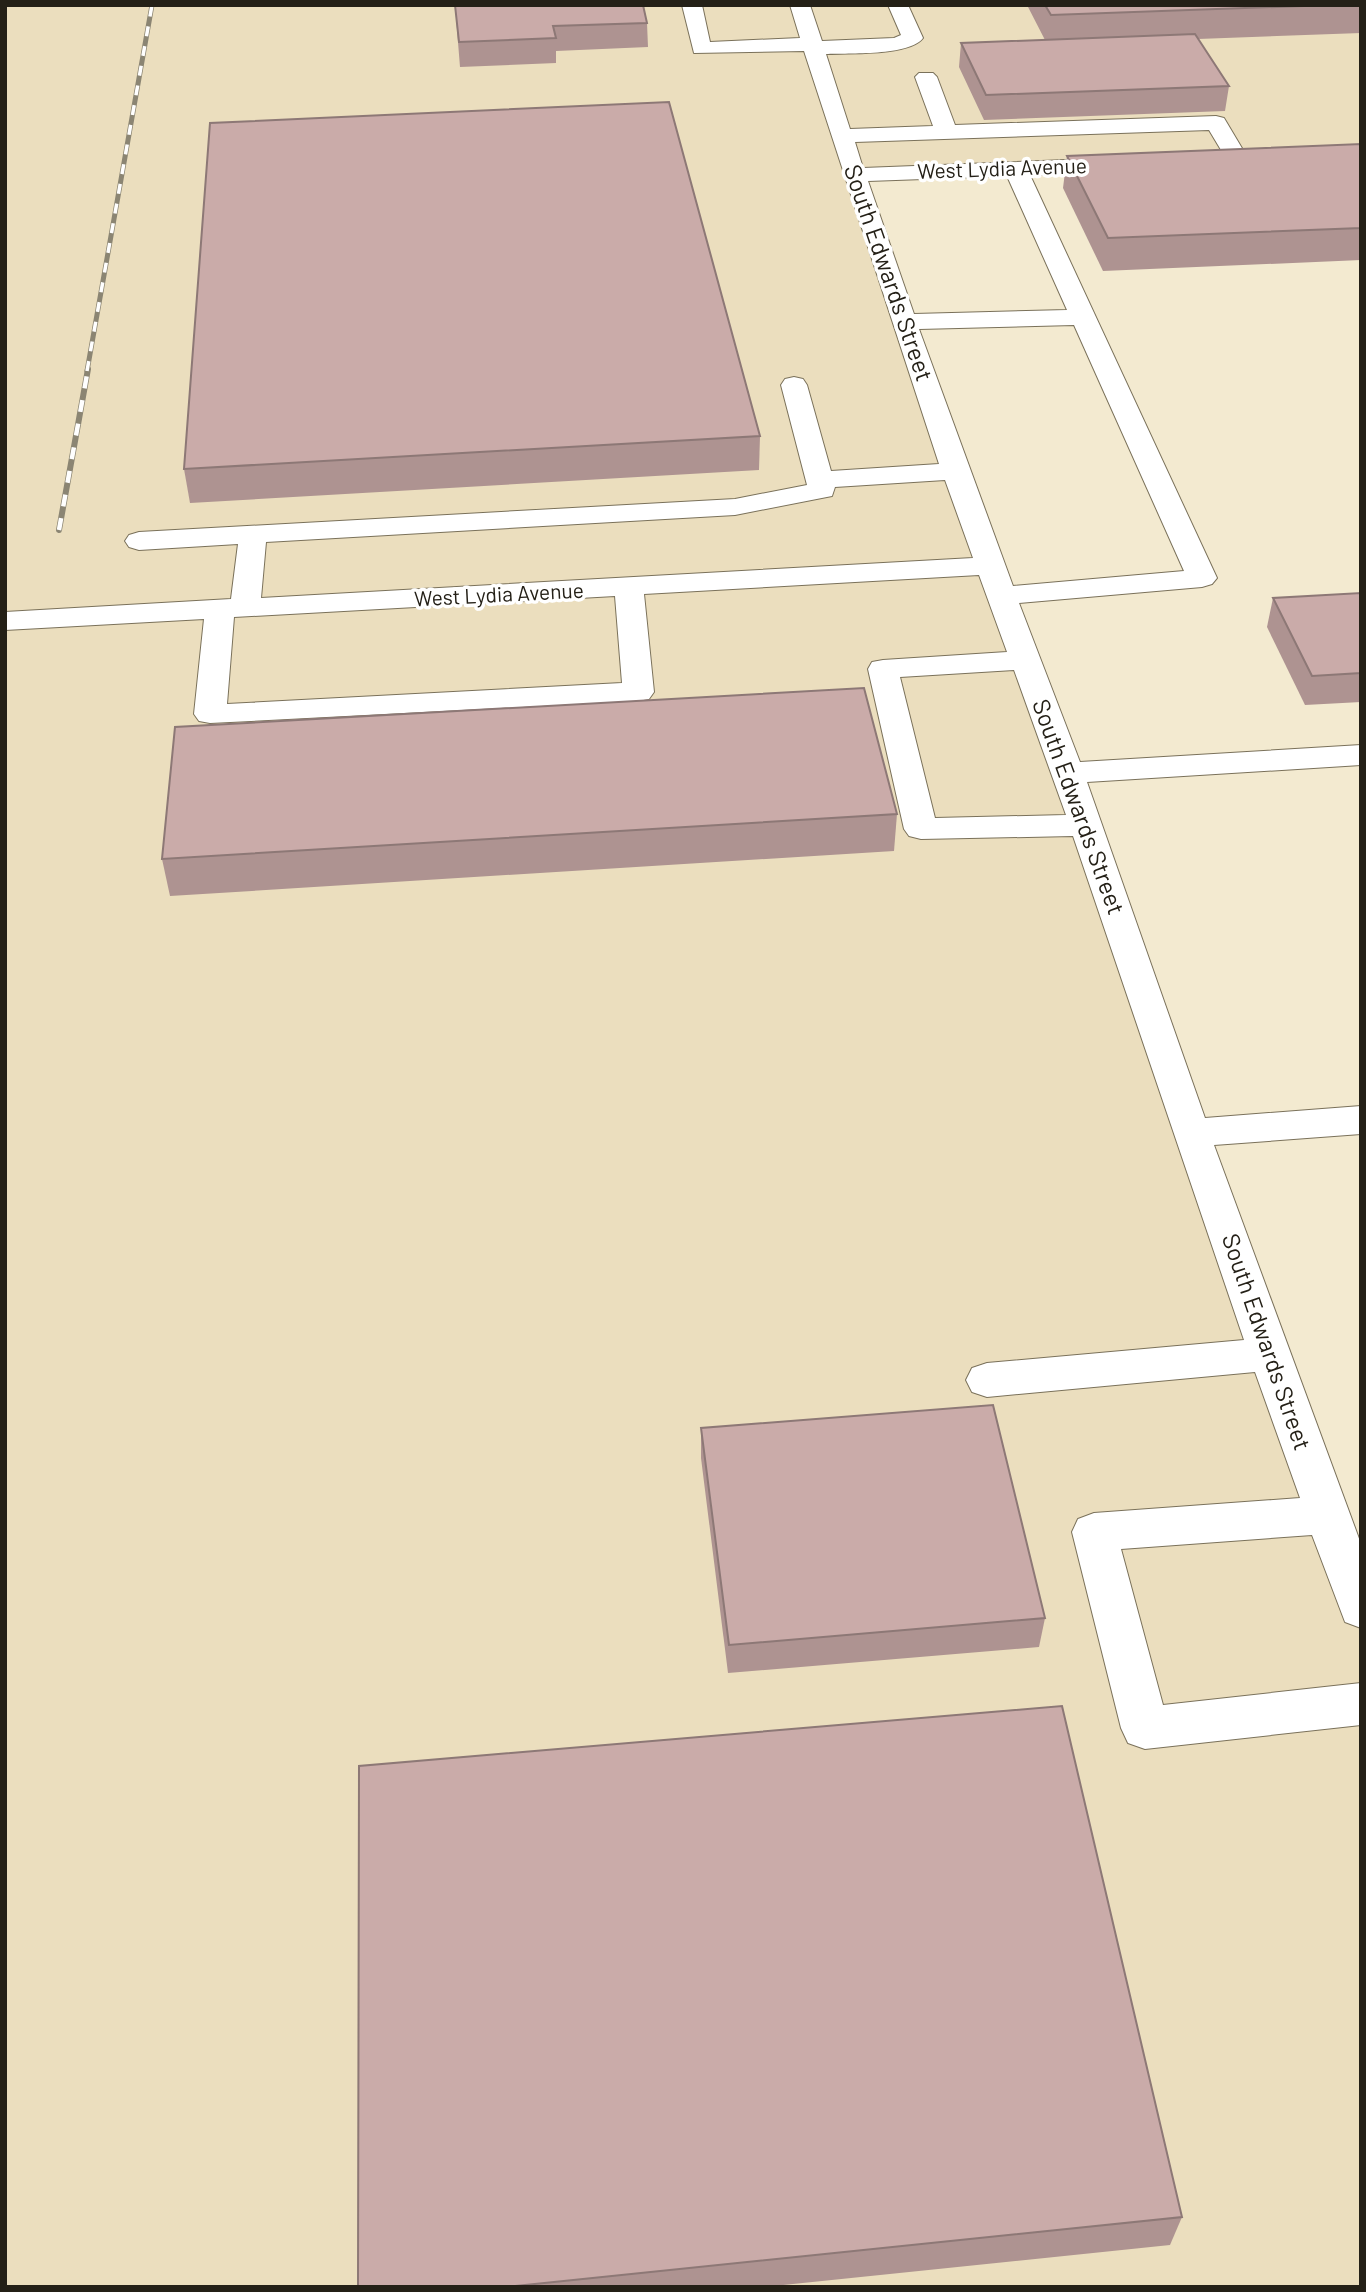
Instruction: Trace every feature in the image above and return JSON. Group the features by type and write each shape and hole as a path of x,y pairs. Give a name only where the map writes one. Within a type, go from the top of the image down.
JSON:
{"street":[{"path":"692,5 701,49 896,44 913,38 898,5"},
{"name":"South Edwards Street","path":"800,5 853,175 955,471 1068,773 1191,1133 1361,1608"},
{"path":"926,77 947,132"},
{"path":"842,136 1216,122 1238,160"},
{"path":"1210,161 1265,159"},
{"name":"West Lydia Avenue","path":"853,175 1140,164"},
{"path":"904,322 1083,317 1015,169"},
{"name":"West Lydia Avenue","path":"5,621 629,588 1202,578 1083,317"},
{"path":"139,541 735,506 822,490 794,385"},
{"path":"819,480 955,471"},
{"path":"253,534 232,609 210,714 638,692 629,588"},
{"path":"1024,660 883,669 921,829 1086,825"},
{"path":"1068,773 1361,755"},
{"path":"1191,1133 1361,1120"},
{"path":"987,1380 1271,1354"},
{"path":"1326,1515 1094,1532 1145,1728 1361,1704"}],"shaded area":[{"path":"5,5 1361,5 1361,155 854,175 1361,1619 1361,2287 5,2287"}],"building":[{"path":"455,5 643,5 647,23 553,26 556,38 459,42"},
{"path":"1045,5 1331,5 1051,15"},
{"path":"1195,34 1229,86 986,95 961,43"},
{"path":"669,102 760,436 184,469 210,123"},
{"path":"1361,144 1361,228 1108,238 1067,156"},
{"path":"1361,593 1361,673 1312,676 1273,598"},
{"path":"864,688 897,814 162,859 175,727"},
{"path":"993,1405 1045,1618 729,1645 701,1428"},
{"path":"1062,1706 1182,2217 505,2287 358,2287 359,1766"}],"railway":[{"path":"87,371 152,5"},
{"path":"59,530 88,369"}]}
